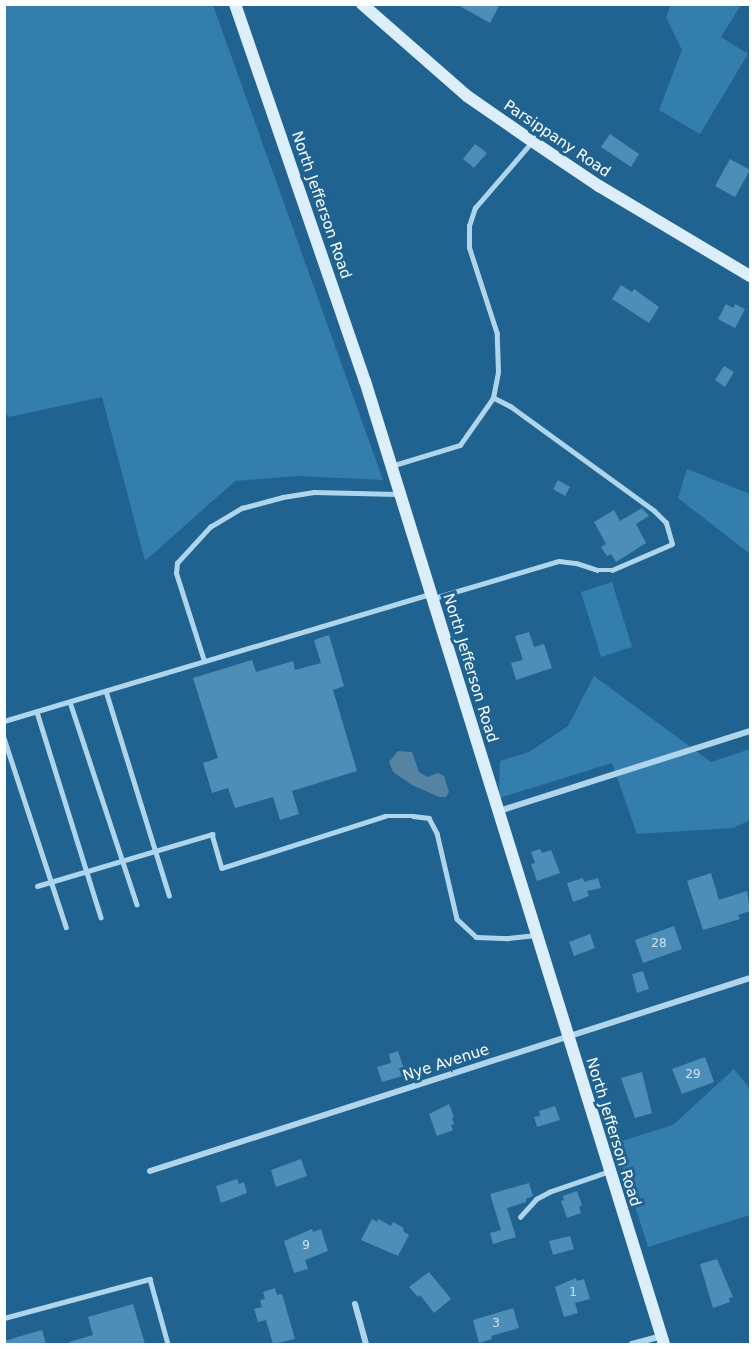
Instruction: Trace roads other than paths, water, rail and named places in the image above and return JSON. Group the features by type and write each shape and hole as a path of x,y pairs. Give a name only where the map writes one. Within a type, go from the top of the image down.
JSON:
{"street":[{"name":"Parsippany Road","path":"362,4 467,96 599,186 750,276"},
{"name":"North Jefferson Road","path":"237,6 290,158 400,494 662,1340"},
{"path":"498,811 750,731"},
{"name":"Nye Avenue","path":"150,1172 750,978"},
{"path":"355,1304 366,1344"},
{"path":"632,1344 662,1340"}],"lane":[{"path":"391,466 460,445 494,398 498,372 497,334 469,248 469,226 475,208 532,141"},
{"path":"4,721 559,561 576,563 597,570 612,570 672,544 666,523 654,511 511,407 494,398"},
{"path":"204,662 176,573 177,563 210,527 242,508 283,497 314,492 400,494"},
{"path":"106,691 169,895"},
{"path":"70,702 137,904"},
{"path":"37,712 101,917"},
{"path":"4,738 66,927"},
{"path":"37,886 212,834 222,868 385,816 429,818 437,833 457,919 476,937 508,938 536,935"},
{"path":"520,1217 536,1199 549,1192 610,1171"},
{"path":"4,1318 150,1279 168,1344"}]}
